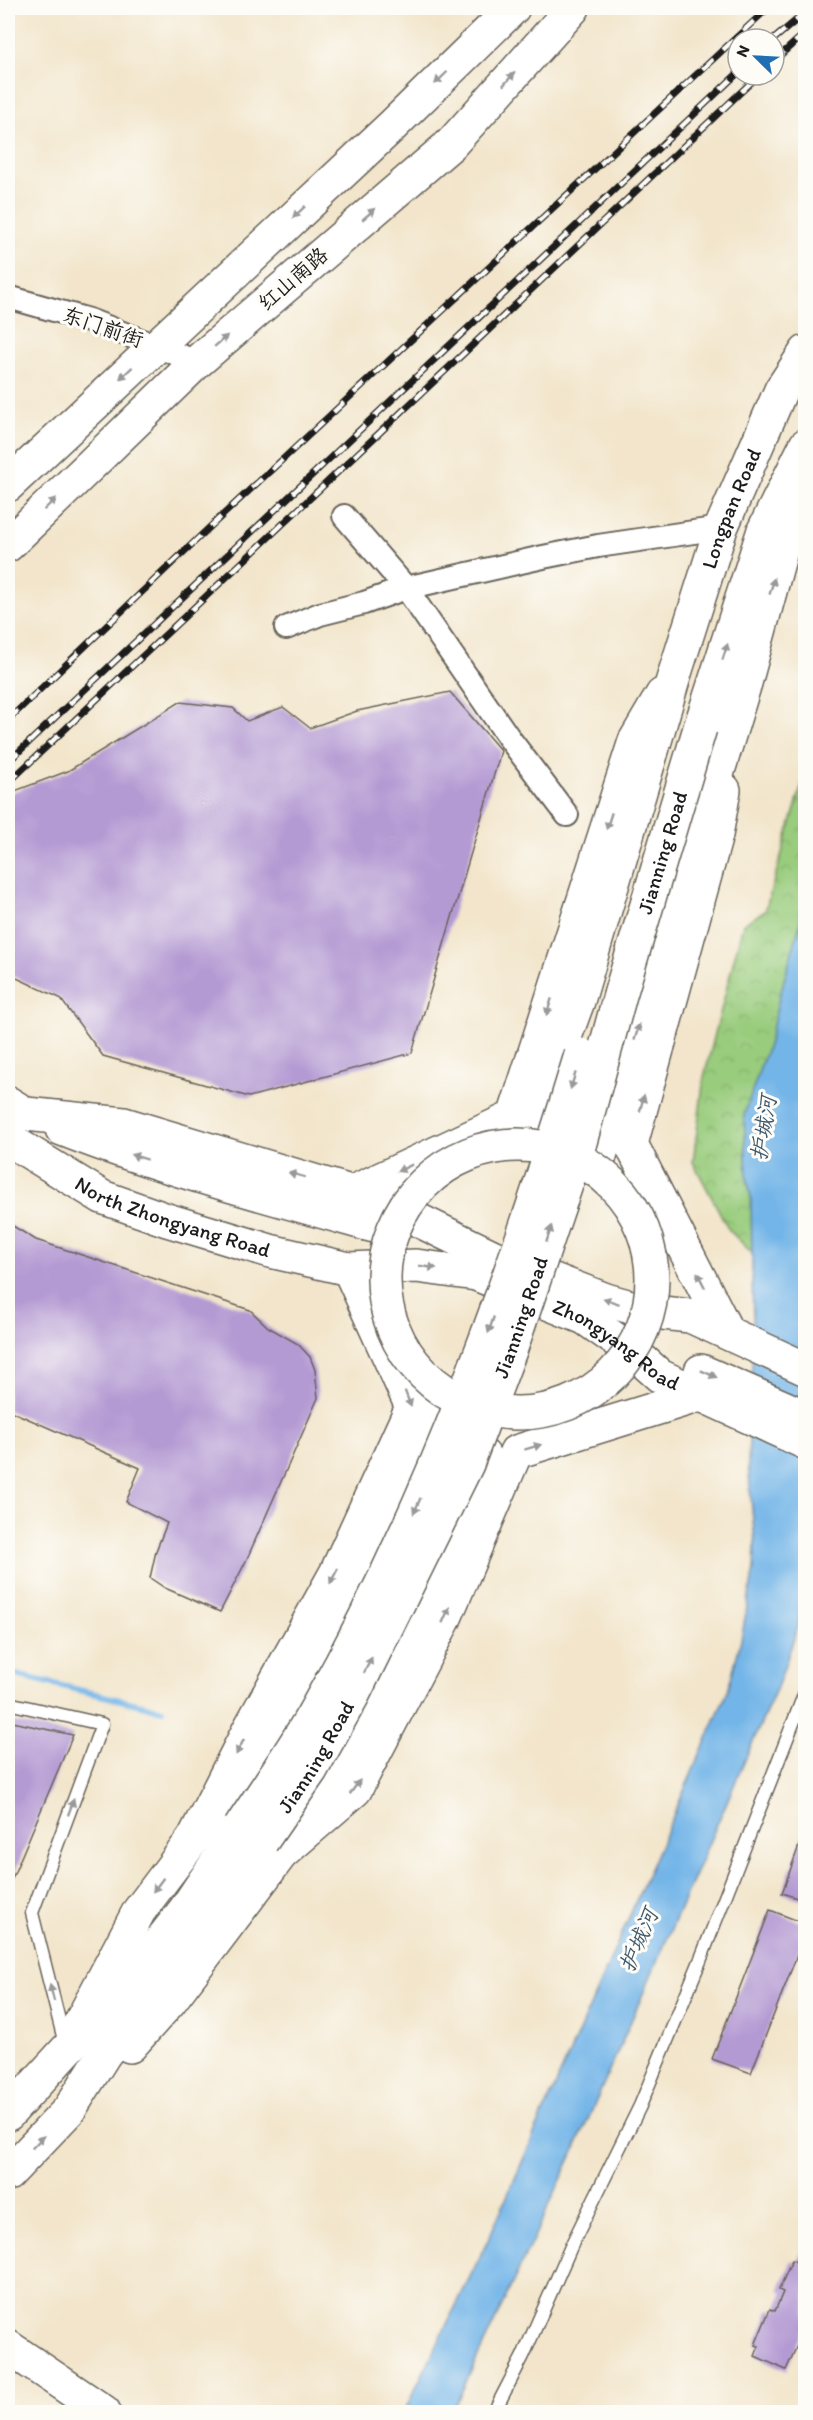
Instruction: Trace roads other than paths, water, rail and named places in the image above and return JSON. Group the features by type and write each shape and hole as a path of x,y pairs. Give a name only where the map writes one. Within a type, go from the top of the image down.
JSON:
{"main road":[{"path":"8,484 392,126 513,8"},
{"name":"红山南路","path":"8,545 197,362 451,144 573,8"},
{"name":"Longpan Road","path":"675,673 744,524 781,390 806,352"},
{"name":"Jianning Road","path":"8,2174 69,2110 105,2054 158,1989 311,1770 353,1695 467,1464 511,1348 579,1146 620,995 700,728 744,524 798,393 806,382"},
{"name":"Jianning Road","path":"744,524 806,445"},
{"path":"596,1169 705,806 745,683 781,551 806,493"},
{"path":"526,1144 578,1001 675,673"},
{"path":"14,1125 124,1124 353,1192 514,1117 635,741 675,673"},
{"path":"727,1332 631,1144 716,835 745,683"},
{"path":"14,1125 116,1150 191,1190 384,1266"},
{"name":"North Zhongyang Road","path":"14,1125 102,1197 167,1220 270,1251 349,1269"},
{"path":"526,1144 563,1152 596,1169 626,1199 646,1236 652,1278 641,1331 612,1375 579,1399 540,1412 500,1412 471,1405 445,1392 417,1368 397,1337 386,1302 384,1266 392,1231 413,1194 445,1166 484,1148 526,1144"},
{"path":"191,1190 392,1231"},
{"name":"Zhongyang Road","path":"353,1192 377,1200 494,1257 606,1300 645,1311 690,1316 806,1369"},
{"name":"Zhongyang Road","path":"349,1269 416,1266 476,1274 585,1318 633,1352 660,1376 806,1443"},
{"path":"194,1838 250,1728 336,1573 412,1407 349,1269"},
{"path":"641,1331 806,1393"},
{"path":"641,1331 806,1417"},
{"path":"8,2114 66,2050 139,1911 194,1838 267,1756 301,1699 357,1589 403,1476 445,1392"},
{"path":"261,1841 355,1790 444,1620 516,1452 700,1395"},
{"path":"261,1841 332,1780 382,1688 458,1527 500,1412"},
{"name":"Jianning Road","path":"66,2050 128,1983 185,1910 261,1841"},
{"path":"8,2347 104,2412"}],"street":[{"name":"东门前街","path":"8,297 89,320 197,362"},
{"path":"344,516 406,588 509,738 567,815"},
{"path":"286,628 320,614 364,603 406,588 598,546 744,524"}],"lane":[{"path":"494,2412 523,2356 573,2242 640,2106 700,1961 806,1690"},
{"path":"8,1703 102,1724 32,1913 66,2050"}],"water":[{"path":"805,907 806,1320 801,1355 805,1571 798,1626 780,1680 573,2154 452,2412 404,2412 488,2240 728,1690 741,1640 754,1569 755,1543 748,1464 753,1336 751,1198 747,1176 744,1115 769,1042"}],"waterway":[{"name":"护城河","path":"790,1517 806,1454"},
{"path":"8,1673 162,1710"}],"railway":[{"path":"8,720 211,526 768,8"},
{"path":"786,29 806,12"},
{"path":"786,50 806,32"},
{"path":"8,762 726,84"},
{"path":"8,783 746,87"}]}
